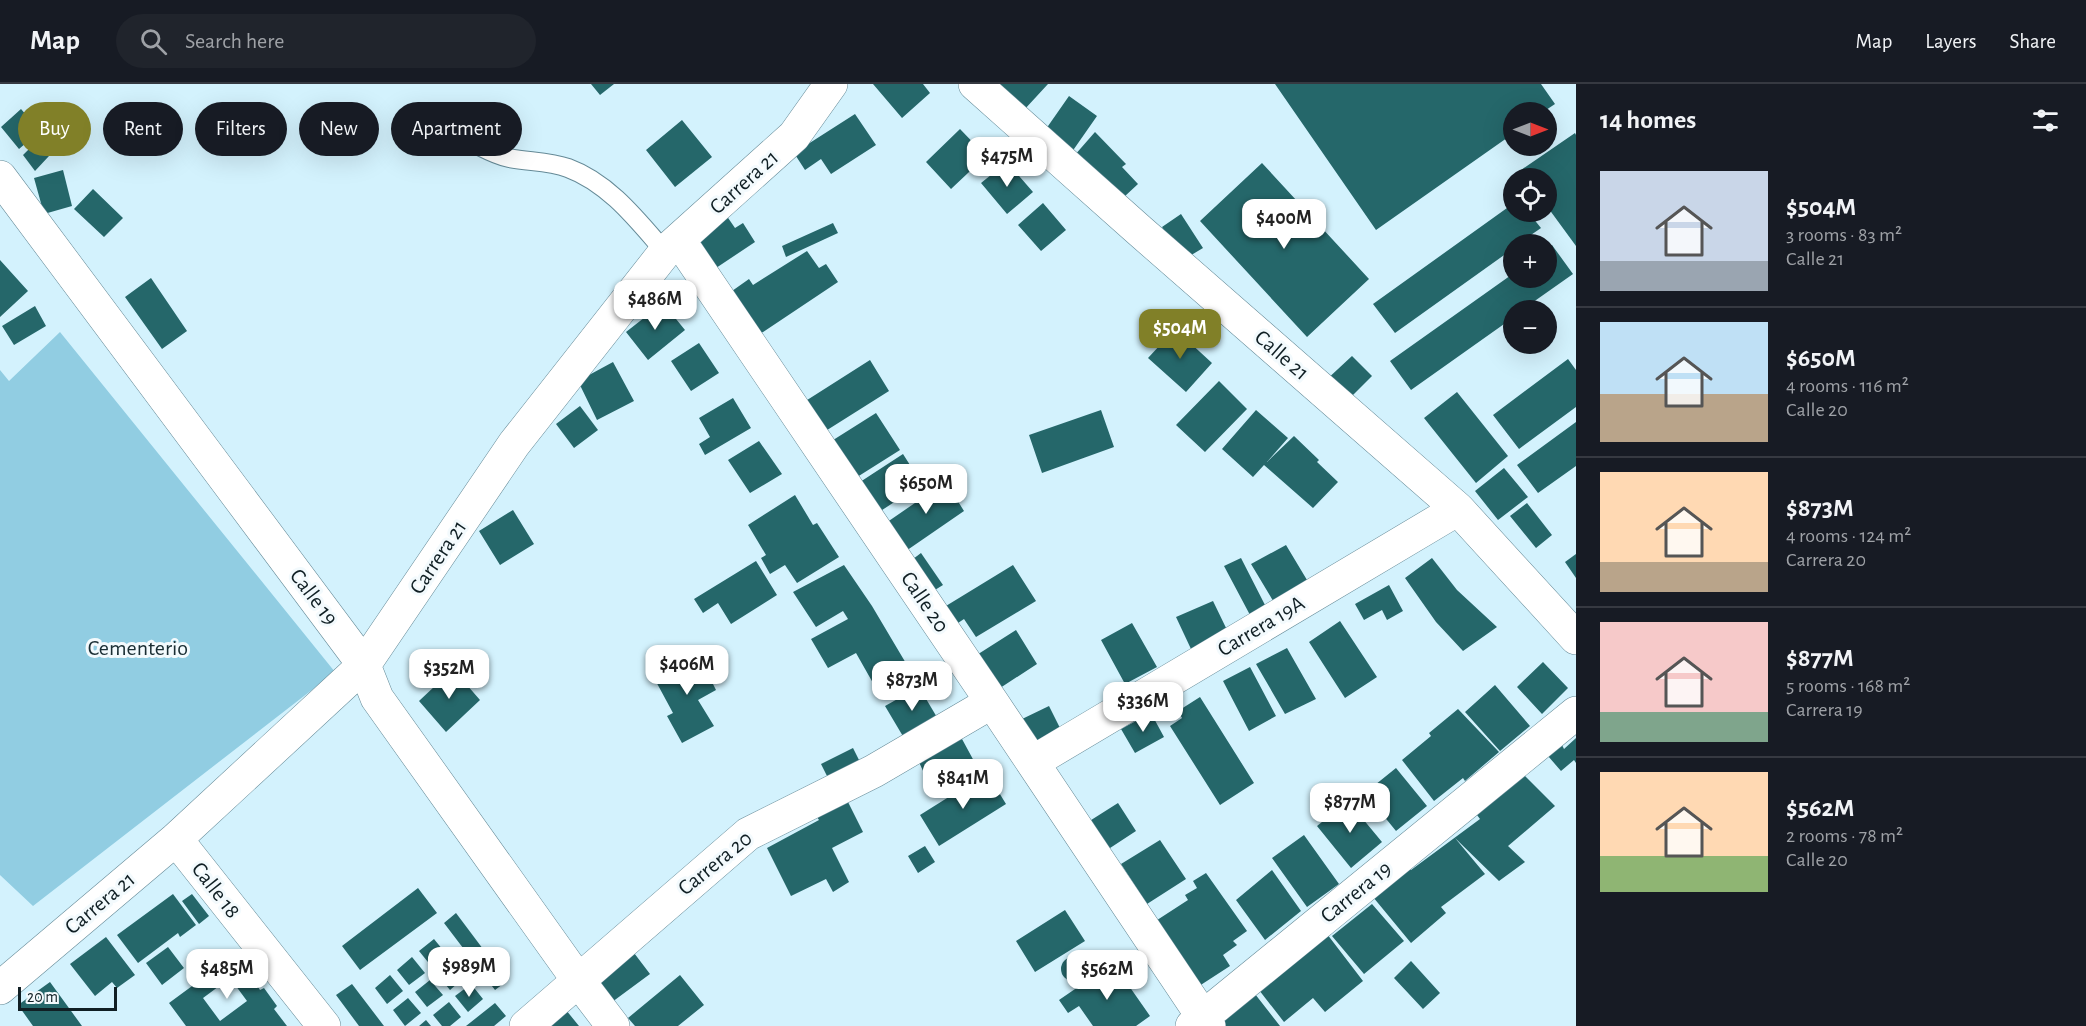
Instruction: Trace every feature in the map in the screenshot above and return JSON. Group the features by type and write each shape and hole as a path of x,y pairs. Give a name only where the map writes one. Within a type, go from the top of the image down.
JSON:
{"street":[{"name":"Carrera 21","path":"0,988 176,839 364,665 514,444 672,246 794,136 831,84"},
{"name":"Calle 21","path":"975,84 1148,239 1458,509 1576,638"},
{"name":"Calle 19","path":"0,177 364,665 377,699 613,1026"},
{"name":"Calle 20","path":"672,246 992,702 1201,1023"},
{"name":"Carrera 19A","path":"1032,762 1458,509"},
{"name":"Carrera 20","path":"526,1026 748,834 874,771 992,702"},
{"name":"Carrera 19","path":"1201,1023 1576,713"},
{"name":"Calle 18","path":"176,839 324,1026"}],"lane":[{"path":"502,156 569,168 591,180 672,246"}],"green space":[{"name":"Cementerio","path":"60,332 335,672 33,906 0,875 0,370 9,381"}],"building":[{"path":"591,84 614,84 600,95"},
{"path":"873,84 923,84 930,93 902,118"},
{"path":"996,84 1048,84 1024,110"},
{"path":"1275,84 1541,84 1554,102 1503,102 1503,141 1376,230"},
{"path":"1069,96 1097,116 1067,159 1039,139"},
{"path":"18,112 18,148 1,127"},
{"path":"855,114 876,145 831,174 821,159 805,170 794,153"},
{"path":"682,120 712,157 675,187 646,150"},
{"path":"960,129 986,156 951,189 926,162"},
{"path":"1095,132 1126,164 1122,167 1138,184 1124,197 1074,156"},
{"path":"1575,133 1576,246 1557,220 1557,168 1524,168 1541,156 1557,156 1557,145"},
{"path":"24,156 49,156 35,171"},
{"path":"1007,162 1033,192 1007,214 981,183"},
{"path":"1262,163 1369,279 1307,337 1200,221"},
{"path":"63,170 72,206 44,214 34,178"},
{"path":"93,189 123,218 104,237 74,209"},
{"path":"1043,203 1066,230 1041,251 1018,225"},
{"path":"1503,211 1503,222 1536,222 1541,228 1532,234 1503,234 1503,256 1395,333 1373,304"},
{"path":"724,212 735,228 743,223 755,242 716,268 694,235"},
{"path":"1181,214 1203,248 1183,260 1162,227"},
{"path":"833,223 838,233 786,257 782,246"},
{"path":"807,251 819,268 826,264 838,282 760,334 732,291 749,279 753,285"},
{"path":"1557,252 1573,274 1557,285"},
{"path":"0,260 28,291 0,317"},
{"path":"151,278 187,331 162,349 125,297"},
{"path":"1503,281 1503,288 1553,288 1536,300 1503,300 1503,325 1411,390 1390,361"},
{"path":"663,303 685,330 648,360 626,332"},
{"path":"35,306 46,326 14,345 2,326"},
{"path":"1175,329 1212,363 1186,392 1148,358"},
{"path":"699,343 719,373 691,391 671,361"},
{"path":"1352,356 1372,376 1345,403 1324,382"},
{"path":"1568,359 1576,370 1576,407 1519,449 1493,415"},
{"path":"870,360 889,391 824,432 804,402"},
{"path":"613,362 634,401 597,420 578,381"},
{"path":"1219,381 1247,409 1205,452 1176,425"},
{"path":"1457,392 1508,456 1476,483 1424,418"},
{"path":"733,398 751,428 705,455 699,444 710,437 699,418"},
{"path":"580,406 598,430 574,448 556,424"},
{"path":"1101,410 1114,447 1042,473 1029,435"},
{"path":"1256,410 1288,438 1267,462 1294,436 1338,482 1313,508 1264,465 1253,477 1222,449"},
{"path":"876,413 900,450 854,479 830,442"},
{"path":"1576,422 1576,466 1538,493 1517,465"},
{"path":"759,441 782,474 750,493 728,460"},
{"path":"903,454 922,484 876,514 857,484"},
{"path":"1504,468 1528,497 1498,520 1475,491"},
{"path":"957,474 966,487 954,495 964,511 903,553 883,525"},
{"path":"795,495 813,525 817,523 839,557 797,583 785,565 770,574 761,558 766,555 748,525"},
{"path":"1527,503 1552,535 1536,548 1510,516"},
{"path":"513,510 534,544 500,565 479,531"},
{"path":"1286,545 1313,590 1278,609 1251,564"},
{"path":"921,553 943,585 930,593 909,562"},
{"path":"1576,554 1576,578 1565,562"},
{"path":"1241,558 1266,607 1250,615 1224,566"},
{"path":"1432,558 1457,590 1497,627 1463,651 1436,622 1405,578"},
{"path":"756,561 777,595 731,624 718,603 703,613 694,599"},
{"path":"844,565 872,606 907,665 873,683 856,653 828,668 811,639 848,619 843,611 816,627 793,592"},
{"path":"1013,565 1036,601 976,637 964,619 952,627 941,609"},
{"path":"1389,585 1403,611 1387,620 1382,610 1364,620 1355,604"},
{"path":"1213,601 1228,632 1191,649 1176,617"},
{"path":"1340,621 1377,677 1345,698 1309,642"},
{"path":"1132,623 1157,667 1125,684 1101,640"},
{"path":"1016,630 1037,664 994,692 972,658"},
{"path":"1287,648 1316,699 1285,714 1256,664"},
{"path":"697,652 716,690 698,700 714,726 682,743 667,716 673,713 653,676"},
{"path":"1543,662 1568,688 1542,714 1517,687"},
{"path":"1250,667 1276,716 1249,731 1223,681"},
{"path":"453,669 480,700 446,732 419,701"},
{"path":"1495,685 1530,726 1500,751 1465,712"},
{"path":"919,687 938,719 904,738 885,706"},
{"path":"1200,697 1254,783 1220,805 1170,726 1182,718 1178,711"},
{"path":"1049,706 1062,732 1033,746 1020,720"},
{"path":"1458,709 1499,752 1465,781 1463,778 1434,801 1402,760"},
{"path":"1151,713 1164,737 1135,753 1121,729"},
{"path":"1576,738 1576,763 1574,760 1561,771 1548,756 1562,745 1564,749"},
{"path":"962,739 981,774 935,797 918,760 955,740"},
{"path":"853,748 861,764 829,780 821,764"},
{"path":"1396,768 1427,806 1396,831 1365,793"},
{"path":"987,773 1006,804 939,846 920,815"},
{"path":"1524,775 1555,806 1508,846 1525,862 1499,881 1455,838 1485,874 1441,907 1446,913 1411,943 1373,897 1408,867 1411,870 1480,819 1477,815"},
{"path":"846,798 863,832 832,848 849,882 833,892 826,879 791,896 767,848 819,820 815,814"},
{"path":"1348,801 1382,842 1351,868 1317,826"},
{"path":"1118,803 1136,831 1107,850 1088,822"},
{"path":"1304,835 1339,884 1307,907 1272,858"},
{"path":"1160,840 1186,879 1147,904 1121,864"},
{"path":"925,846 935,862 918,873 908,856"},
{"path":"1272,870 1301,911 1265,940 1236,900"},
{"path":"1206,873 1247,931 1233,941 1237,945 1223,955 1230,966 1193,990 1151,924 1188,900 1185,895 1197,888 1193,881"},
{"path":"418,888 437,913 360,970 342,946"},
{"path":"173,894 196,925 180,937 178,933 138,963 117,935"},
{"path":"192,894 209,916 199,924 182,901"},
{"path":"1372,904 1404,941 1364,974 1332,936"},
{"path":"1065,910 1085,941 1035,972 1016,941"},
{"path":"456,913 507,981 495,990 444,923"},
{"path":"1327,934 1363,981 1325,1012 1313,998 1284,1022 1259,990"},
{"path":"106,937 135,975 117,988 112,982 95,996 70,964"},
{"path":"434,939 447,955 432,967 419,951"},
{"path":"628,945 650,974 608,1005 586,975"},
{"path":"168,947 184,968 162,985 146,963"},
{"path":"237,953 260,990 264,988 277,1006 274,1009 287,1026 186,1026 169,1003","holes":["230,978 247,1001 220,1021 203,998"]},
{"path":"412,957 425,973 409,985 397,970"},
{"path":"1073,957 1078,958 1084,964 1084,974 1078,980 1073,981 1068,980 1062,974 1061,969 1062,964 1068,958"},
{"path":"452,961 465,977 450,990 437,974"},
{"path":"1411,961 1440,993 1423,1009 1394,978"},
{"path":"1113,963 1150,1016 1136,1026 1093,1026 1079,1006 1068,1013 1059,1000"},
{"path":"390,975 403,991 387,1004 375,988"},
{"path":"680,975 704,1005 678,1026 635,1026 628,1018"},
{"path":"430,980 443,995 427,1007 415,992"},
{"path":"50,982 82,1026 33,1026 18,1005"},
{"path":"352,984 384,1026 359,1026 336,995"},
{"path":"471,984 483,999 468,1012 455,996"},
{"path":"1255,994 1280,1026 1213,1026"},
{"path":"408,998 421,1013 405,1026 393,1010"},
{"path":"449,1002 461,1017 450,1026 442,1026 433,1015"},
{"path":"495,1003 506,1016 494,1026 466,1026"},
{"path":"566,1010 579,1026 546,1026"},
{"path":"426,1020 431,1026 419,1026"}]}
